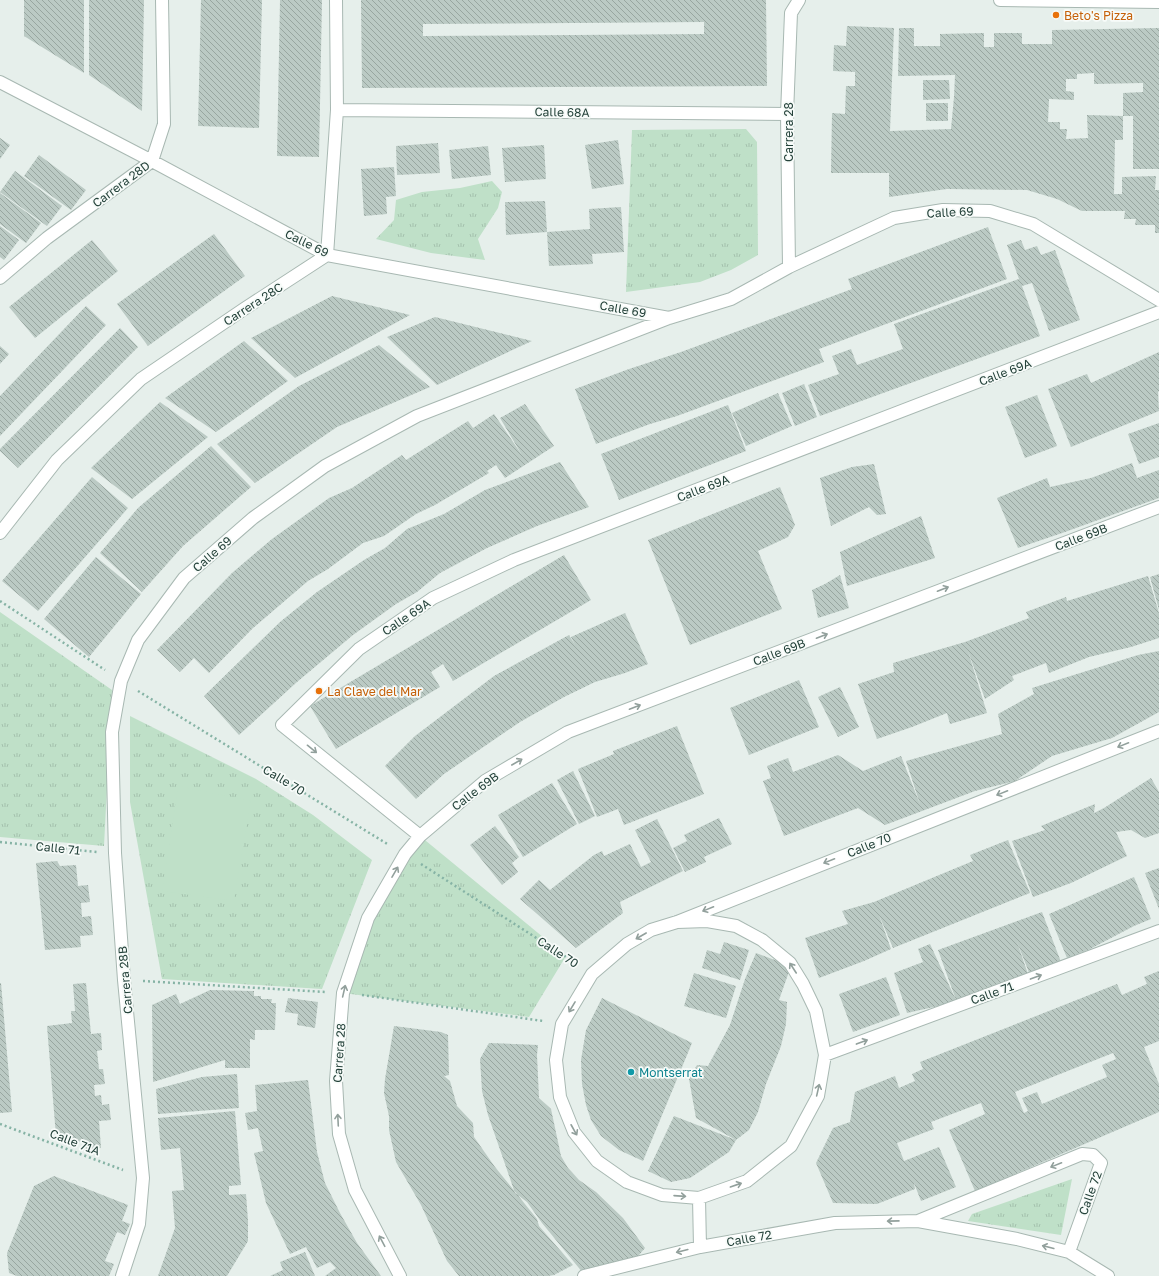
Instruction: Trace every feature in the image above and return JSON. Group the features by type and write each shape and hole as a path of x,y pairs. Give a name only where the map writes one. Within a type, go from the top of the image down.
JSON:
{"street":[{"name":"Carrera 28D","path":"0,278 47,238 152,161 164,124 162,0"},
{"path":"327,255 337,110 336,0"},
{"name":"Carrera 28","path":"789,267 787,114 791,13 799,0"},
{"path":"1000,0 1159,2"},
{"name":"Calle 69","path":"0,82 152,161 327,255 669,318"},
{"name":"Calle 68A","path":"337,110 787,114"},
{"name":"Calle 69","path":"121,681 138,640 184,578 253,518 325,466 417,416 669,318 731,299 789,267 894,218 943,210 990,211 1033,224 1159,300"},
{"name":"Carrera 28C","path":"0,533 57,460 141,379 327,255"},
{"name":"Calle 69A","path":"420,836 282,725 359,649 433,598 514,560 1159,312"},
{"name":"Calle 69B","path":"420,836 485,780 568,732 1159,507"},
{"name":"Carrera 28B","path":"121,681 112,732 115,854 124,980 143,1178 139,1224 122,1276"},
{"name":"Calle 70","path":"592,974 627,944 651,930 677,922 1159,731"},
{"name":"Carrera 28","path":"400,1276 355,1190 339,1134 336,1082 343,993 368,918 405,854 420,836"},
{"path":"592,974 562,1024 556,1060 560,1097 574,1132 597,1161 627,1182 662,1195 699,1198 747,1181 791,1146 818,1096 825,1055 816,1011 803,984 790,963 762,940 736,926 707,921 677,922"},
{"name":"Calle 71","path":"825,1055 1159,931"},
{"name":"Calle 72","path":"918,1221 1082,1154 1093,1155 1101,1163 1069,1252"},
{"path":"699,1198 700,1247"},
{"name":"Calle 72","path":"584,1276 700,1247 834,1223 918,1221 1017,1239 1069,1252 1108,1276"}],"path":[{"name":"Calle 70","path":"0,601 121,681 405,854 592,974"},
{"name":"Calle 71","path":"0,842 115,854"},
{"name":"Calle 71A","path":"0,1124 143,1178"}],"green space":[{"path":"746,129 757,142 758,255 731,270 700,282 626,292 632,130"},
{"path":"492,181 502,192 498,208 478,239 485,260 431,253 376,239 394,220 396,200 422,192 460,188"},
{"path":"0,612 112,690 104,846 0,837"},
{"path":"130,716 256,779 313,815 372,860 322,989 162,979 130,802"},
{"path":"178,786 251,801 234,901 162,891"},
{"path":"420,836 566,956 529,1017 343,993 376,914"},
{"path":"1072,1179 1061,1235 968,1221 972,1214"}],"building":[{"path":"24,0 84,0 84,73 24,36"},
{"path":"89,0 144,0 142,111 89,75"},
{"path":"201,0 262,0 259,128 198,126"},
{"path":"280,0 322,0 319,157 277,156"},
{"path":"361,0 766,0 767,86 362,88","holes":["704,22 704,34 423,36 423,24"]},
{"path":"847,26 894,28 890,131 951,129 954,97 955,75 898,76 899,28 914,28 914,46 940,46 940,34 984,33 984,47 994,47 994,33 1022,33 1022,44 1052,44 1052,30 1159,28 1159,169 1133,169 1133,116 1123,116 1123,140 1115,140 1114,194 1122,194 1122,177 1156,176 1155,190 1159,190 1159,233 1155,233 1155,225 1135,225 1136,219 1124,219 1125,211 1082,211 1057,199 1027,190 947,189 889,197 889,173 831,173 832,113 845,114 846,86 855,86 855,72 833,71 834,45 846,46","holes":["1094,73 1094,84 1143,83 1143,92 1123,93 1123,116 1087,115 1088,138 1066,139 1067,129 1060,129 1060,122 1048,122 1049,99 1074,100 1074,92 1066,91 1066,79 1077,79 1077,74"]},
{"path":"923,80 949,80 950,99 923,100"},
{"path":"926,103 948,103 948,121 926,121"},
{"path":"0,138 10,145 0,159"},
{"path":"618,140 624,184 592,189 585,145"},
{"path":"438,143 440,173 397,175 396,146"},
{"path":"544,145 546,179 505,182 502,148"},
{"path":"488,146 491,175 452,179 449,150"},
{"path":"39,155 86,190 71,210 24,176"},
{"path":"394,167 396,196 386,197 387,214 364,216 361,169"},
{"path":"15,171 62,206 47,226 0,192"},
{"path":"0,193 41,223 26,243 0,224"},
{"path":"545,201 547,232 506,235 505,202"},
{"path":"621,207 624,252 592,254 593,264 549,266 547,232 590,229 589,209"},
{"path":"0,226 19,240 4,260 0,257"},
{"path":"988,227 1007,279 819,349 824,362 596,444 575,389 852,289 848,279"},
{"path":"214,234 245,276 148,346 117,304"},
{"path":"92,240 118,271 35,338 9,307"},
{"path":"1021,240 1025,250 1037,246 1041,255 1055,250 1080,320 1049,331 1032,283 1022,286 1040,336 820,416 808,385 839,374 832,356 851,349 857,365 903,349 894,324 1019,279 1007,245"},
{"path":"332,296 410,315 295,378 251,338"},
{"path":"86,306 106,325 0,436 0,396"},
{"path":"435,317 532,341 437,385 387,337"},
{"path":"120,328 138,347 18,468 0,451 0,449"},
{"path":"244,341 288,381 216,432 165,398"},
{"path":"379,345 430,387 337,427 255,483 217,444 299,386"},
{"path":"0,346 9,354 0,364"},
{"path":"1159,352 1159,411 1071,447 1048,389 1087,374 1091,383"},
{"path":"804,384 817,417 795,426 782,393"},
{"path":"778,393 792,426 746,446 732,413"},
{"path":"1037,395 1057,446 1025,458 1005,407"},
{"path":"160,402 208,437 132,499 91,468"},
{"path":"525,404 554,446 505,478 496,465 487,471 489,473 435,505 416,514 384,536 363,543 328,569 308,581 253,628 209,673 194,658 180,672 157,650 232,573 272,539 329,498 352,488 402,455 406,460 468,421 473,428 494,414 522,455 500,418"},
{"path":"728,405 746,451 619,500 601,454"},
{"path":"1159,423 1159,457 1139,464 1128,434"},
{"path":"211,446 251,487 183,546 142,592 100,553 138,508"},
{"path":"560,462 589,507 537,526 487,548 440,573 417,592 396,604 353,635 297,682 239,735 204,696 280,622 317,592 364,560 385,548 407,529 444,514 485,490"},
{"path":"1132,463 1137,478 1159,470 1159,498 1018,548 997,498 1047,478 1050,487 1091,478"},
{"path":"874,464 886,514 877,515 869,507 831,526 820,478 852,467"},
{"path":"92,477 128,508 38,611 2,581"},
{"path":"780,487 795,525 788,537 758,551 782,609 690,645 648,540"},
{"path":"921,516 935,558 847,586 840,552"},
{"path":"564,555 591,600 453,681 443,664 431,672 440,687 336,749 310,706"},
{"path":"96,557 141,594 89,657 44,619"},
{"path":"1159,574 1159,610 1150,577"},
{"path":"840,575 849,608 818,618 812,590"},
{"path":"1148,576 1159,613 1159,638 1131,647 1089,657 1049,673 1046,663 1012,676 1014,680 985,699 968,651 987,713 950,724 947,713 877,739 858,684 894,672 893,663 965,642 1029,618 1026,612 1066,597 1067,601"},
{"path":"625,613 648,664 595,682 564,697 520,722 444,774 416,799 385,766 415,736 494,676 569,635 575,645 571,637"},
{"path":"1159,651 1159,712 1112,738 1052,756 1015,781 975,791 885,825 858,808 784,836 763,781 771,778 767,766 788,758 793,772 838,755 863,771 901,756 920,804 906,761 1002,734 998,714 1034,694 1032,688 1138,655"},
{"path":"799,680 819,727 749,755 730,708"},
{"path":"840,687 859,727 838,737 818,697"},
{"path":"677,726 704,794 624,825 618,809 597,817 578,769 614,754 613,751"},
{"path":"573,771 595,816 579,824 557,780"},
{"path":"1151,778 1159,792 1159,833 1145,838 1131,830 1116,832 1127,856 1071,883 1033,897 1012,841 1045,830 1041,826 1095,804 1094,813"},
{"path":"552,783 577,824 523,857 498,815"},
{"path":"719,818 732,844 704,857 706,862 685,872 673,848 687,841 684,835"},
{"path":"657,819 683,871 620,902 623,913 576,948 520,899 539,880 550,890 594,855 602,851 604,856 630,844 641,867 651,862 635,830"},
{"path":"495,826 519,857 512,863 518,872 502,885 470,845"},
{"path":"1008,840 1030,893 893,948 879,915 891,949 819,978 805,938 848,924 842,911 874,902 973,861 970,855"},
{"path":"57,861 60,866 76,865 78,886 88,885 90,902 81,903 82,917 91,916 93,935 80,936 81,947 45,950 36,863"},
{"path":"1159,868 1159,909 1145,873"},
{"path":"1134,877 1151,919 1134,926 1090,949 1067,958 1049,914"},
{"path":"1042,912 1061,962 1030,975 1017,942 1029,977 956,1002 907,1013 894,973 923,962 918,949 930,944 956,1000 938,950"},
{"path":"724,942 749,950 740,980 702,968 707,950 720,954"},
{"path":"756,953 791,966 779,1000 787,1002 786,1024 781,1046 766,1084 758,1112 749,1130 736,1140 696,1118 689,1079 697,1065 708,1066 730,1025 745,979"},
{"path":"1159,971 1159,1041 1144,1047 1159,1084 1159,1112 975,1191 949,1130 985,1114 981,1103 931,1122 934,1129 897,1143 904,1161 939,1147 956,1187 921,1201 914,1183 915,1189 877,1204 833,1203 816,1163 833,1128 850,1122 855,1092 895,1076 899,1088 915,1081 912,1074 923,1069 920,1062 1117,984 1122,995 1147,984 1144,977","holes":["1108,1042 1116,1059 1102,1065 1107,1077 1042,1104 1037,1092 1022,1098 1028,1111 1024,1113 1015,1092 1113,1053"]},
{"path":"694,973 736,986 726,1018 684,1006"},
{"path":"886,977 900,1015 853,1032 839,994"},
{"path":"0,983 12,1112 0,1113"},
{"path":"86,983 91,1034 101,1033 102,1050 97,1051 99,1069 103,1069 105,1084 94,1085 95,1096 101,1095 102,1105 109,1104 111,1120 99,1121 101,1148 83,1150 83,1141 69,1142 68,1135 56,1136 47,1026 72,1023 71,1011 75,1011 73,984"},
{"path":"210,990 254,991 254,996 261,996 261,999 272,999 271,1003 276,1003 275,1030 255,1030 255,1040 250,1039 250,1068 225,1068 225,1060 153,1082 152,1005 176,994 180,1004"},
{"path":"288,998 318,1002 315,1028 297,1025 298,1014 285,1012"},
{"name":"Montserrat","path":"602,998 692,1043 643,1161 619,1150 601,1136 591,1120 586,1105 582,1084 581,1060 586,1030"},
{"path":"394,1026 441,1032 448,1035 449,1075 444,1076 450,1081 457,1106 473,1123 474,1137 495,1167 537,1219 539,1226 573,1265 554,1275 548,1276 459,1276 447,1261 421,1205 396,1162 389,1130 389,1116 384,1093"},
{"path":"489,1043 538,1045 539,1098 551,1109 561,1156 568,1168 579,1180 596,1192 623,1218 645,1248 633,1262 583,1273 542,1223 527,1202 515,1193 488,1115 482,1091 480,1059"},
{"path":"237,1074 239,1108 158,1114 156,1089 202,1077"},
{"path":"308,1080 317,1152 325,1183 357,1243 381,1276 325,1276 336,1268 330,1262 317,1268 306,1247 290,1254 266,1203 254,1153 263,1151 258,1128 248,1130 245,1113 257,1111 255,1085"},
{"path":"235,1111 241,1185 229,1186 229,1195 246,1194 248,1241 227,1276 158,1276 175,1228 172,1191 184,1190 180,1148 161,1150 158,1118"},
{"path":"674,1116 736,1140 729,1152 690,1178 671,1182 648,1171"},
{"path":"54,1176 128,1205 122,1221 130,1224 125,1235 117,1232 105,1261 114,1264 109,1276 17,1276 9,1273 7,1253 34,1186"},
{"path":"305,1252 315,1276 270,1276 283,1270 280,1262"}],"place":[{"name":"Beto's Pizza","path":"1056,15"},
{"name":"La Clave del Mar","path":"319,691"},
{"name":"Montserrat","path":"631,1072"}]}
